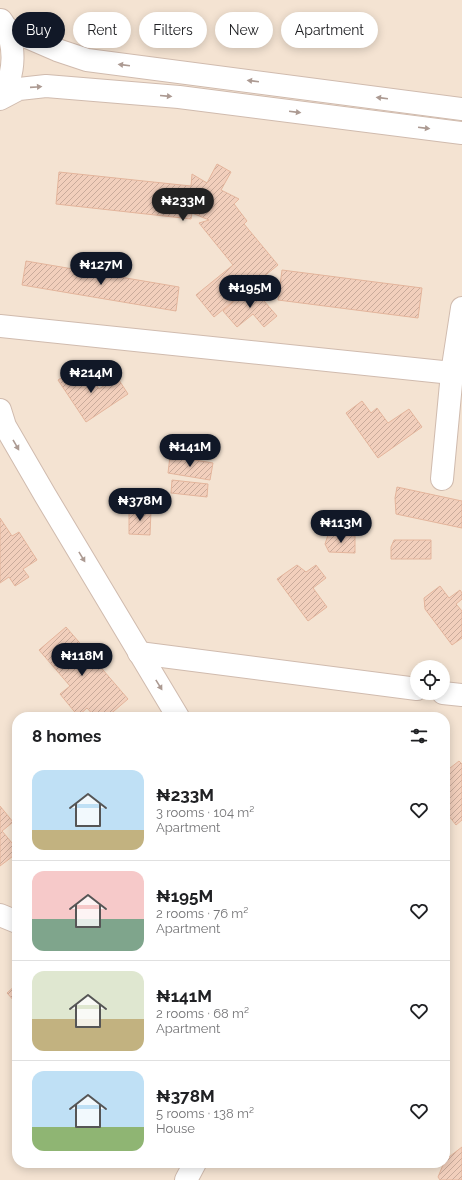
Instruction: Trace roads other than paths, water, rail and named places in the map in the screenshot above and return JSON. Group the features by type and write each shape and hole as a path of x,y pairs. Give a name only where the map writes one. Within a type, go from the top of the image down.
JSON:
{"lane":[{"path":"0,98 8,82 13,65 11,43 3,24"},
{"path":"3,24 57,50 87,60 462,109"},
{"path":"0,98 19,89 46,86 179,97 462,133"},
{"path":"442,479 452,373 462,308"},
{"path":"0,326 452,373"},
{"path":"2,420 175,712"},
{"path":"139,653 410,688"},
{"path":"450,694 462,695"},
{"path":"0,915 12,920"},
{"path":"186,1180 192,1168"}]}
